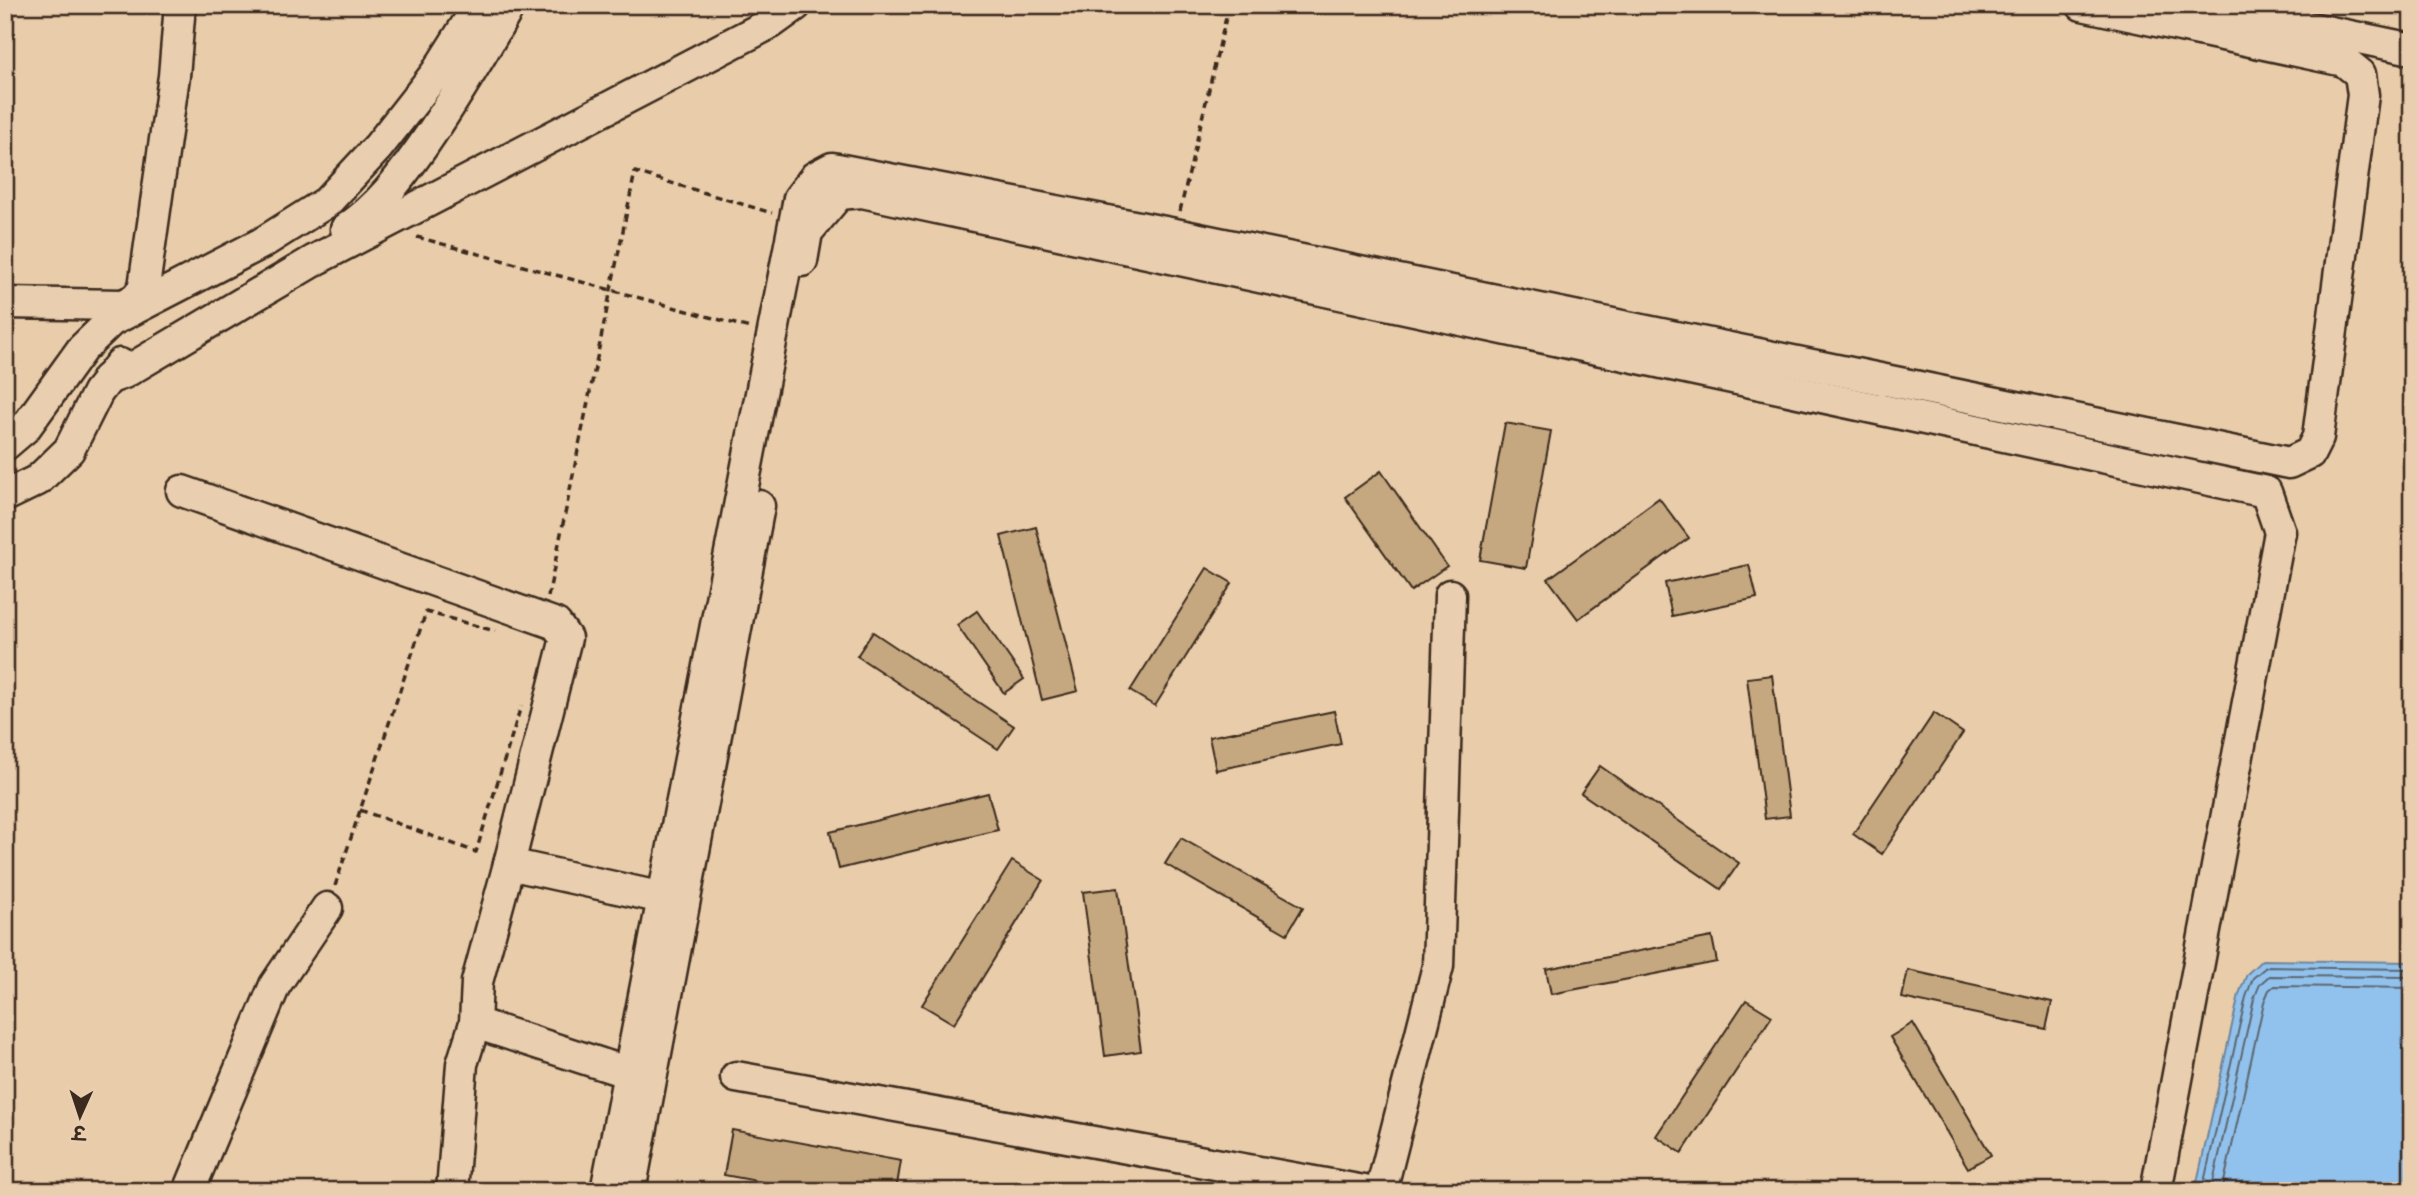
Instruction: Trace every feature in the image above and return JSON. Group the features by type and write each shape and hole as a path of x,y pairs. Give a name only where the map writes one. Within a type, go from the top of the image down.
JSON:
{"street":[{"path":"5,303 123,305 136,299 144,287 174,76 180,5"},
{"path":"5,445 25,428 82,349 111,321 262,243 327,202 378,147 422,91 479,5"},
{"path":"5,496 38,480 69,450 98,392 124,358 349,227 385,197 450,107 510,5"},
{"path":"107,379 124,373 315,260 771,23 796,5"},
{"path":"606,1191 799,198 815,177 832,168 1175,234 2289,463 2310,453 2318,437 2364,95 2360,74 2344,61 2082,5"},
{"path":"2200,5 2412,49"},
{"path":"630,1191 743,599 807,232 839,194 862,192 2266,492 2280,532 2156,1191"},
{"path":"182,491 543,619 556,624 566,638 477,982 475,1023 462,1064 452,1191"},
{"path":"1381,1191 1438,966 1450,595"},
{"path":"509,864 663,898"},
{"path":"189,1191 275,985 327,908"},
{"path":"475,1023 629,1073"},
{"path":"736,1077 1364,1191"}],"path":[{"path":"1175,234 1229,5"},
{"path":"543,619 635,172 774,213"},
{"path":"416,236 772,335"},
{"path":"327,908 426,612 502,633"},
{"path":"360,810 476,852 524,696"}],"water":[{"path":"2262,960 2412,962 2412,1191 2195,1191 2239,994 2247,974"}],"building":[{"path":"1505,423 1551,431 1526,568 1480,560"},
{"path":"1381,471 1447,566 1411,591 1345,497"},
{"path":"1659,498 1689,538 1578,619 1548,579"},
{"path":"1036,527 1078,691 1042,700 1001,536"},
{"path":"1749,565 1757,598 1672,616 1665,583"},
{"path":"1207,568 1232,583 1155,706 1130,691"},
{"path":"977,611 1024,679 1004,693 957,625"},
{"path":"873,632 1014,726 998,749 857,656"},
{"path":"1772,675 1790,816 1765,819 1747,678"},
{"path":"1334,711 1341,744 1216,770 1209,737"},
{"path":"1934,713 1963,733 1882,854 1853,834"},
{"path":"1600,766 1739,863 1721,889 1581,793"},
{"path":"988,793 998,830 839,869 830,832"},
{"path":"1181,838 1303,907 1287,934 1165,864"},
{"path":"1012,861 1043,880 954,1024 922,1005"},
{"path":"1118,888 1141,1051 1105,1056 1083,892"},
{"path":"1712,937 1717,962 1551,994 1546,969"},
{"path":"1908,970 2052,1002 2046,1029 1902,998"},
{"path":"1746,1000 1772,1016 1682,1153 1656,1136"},
{"path":"1913,1023 1991,1155 1968,1168 1890,1037"},
{"path":"732,1130 901,1161 896,1191 811,1191 724,1175"}]}
